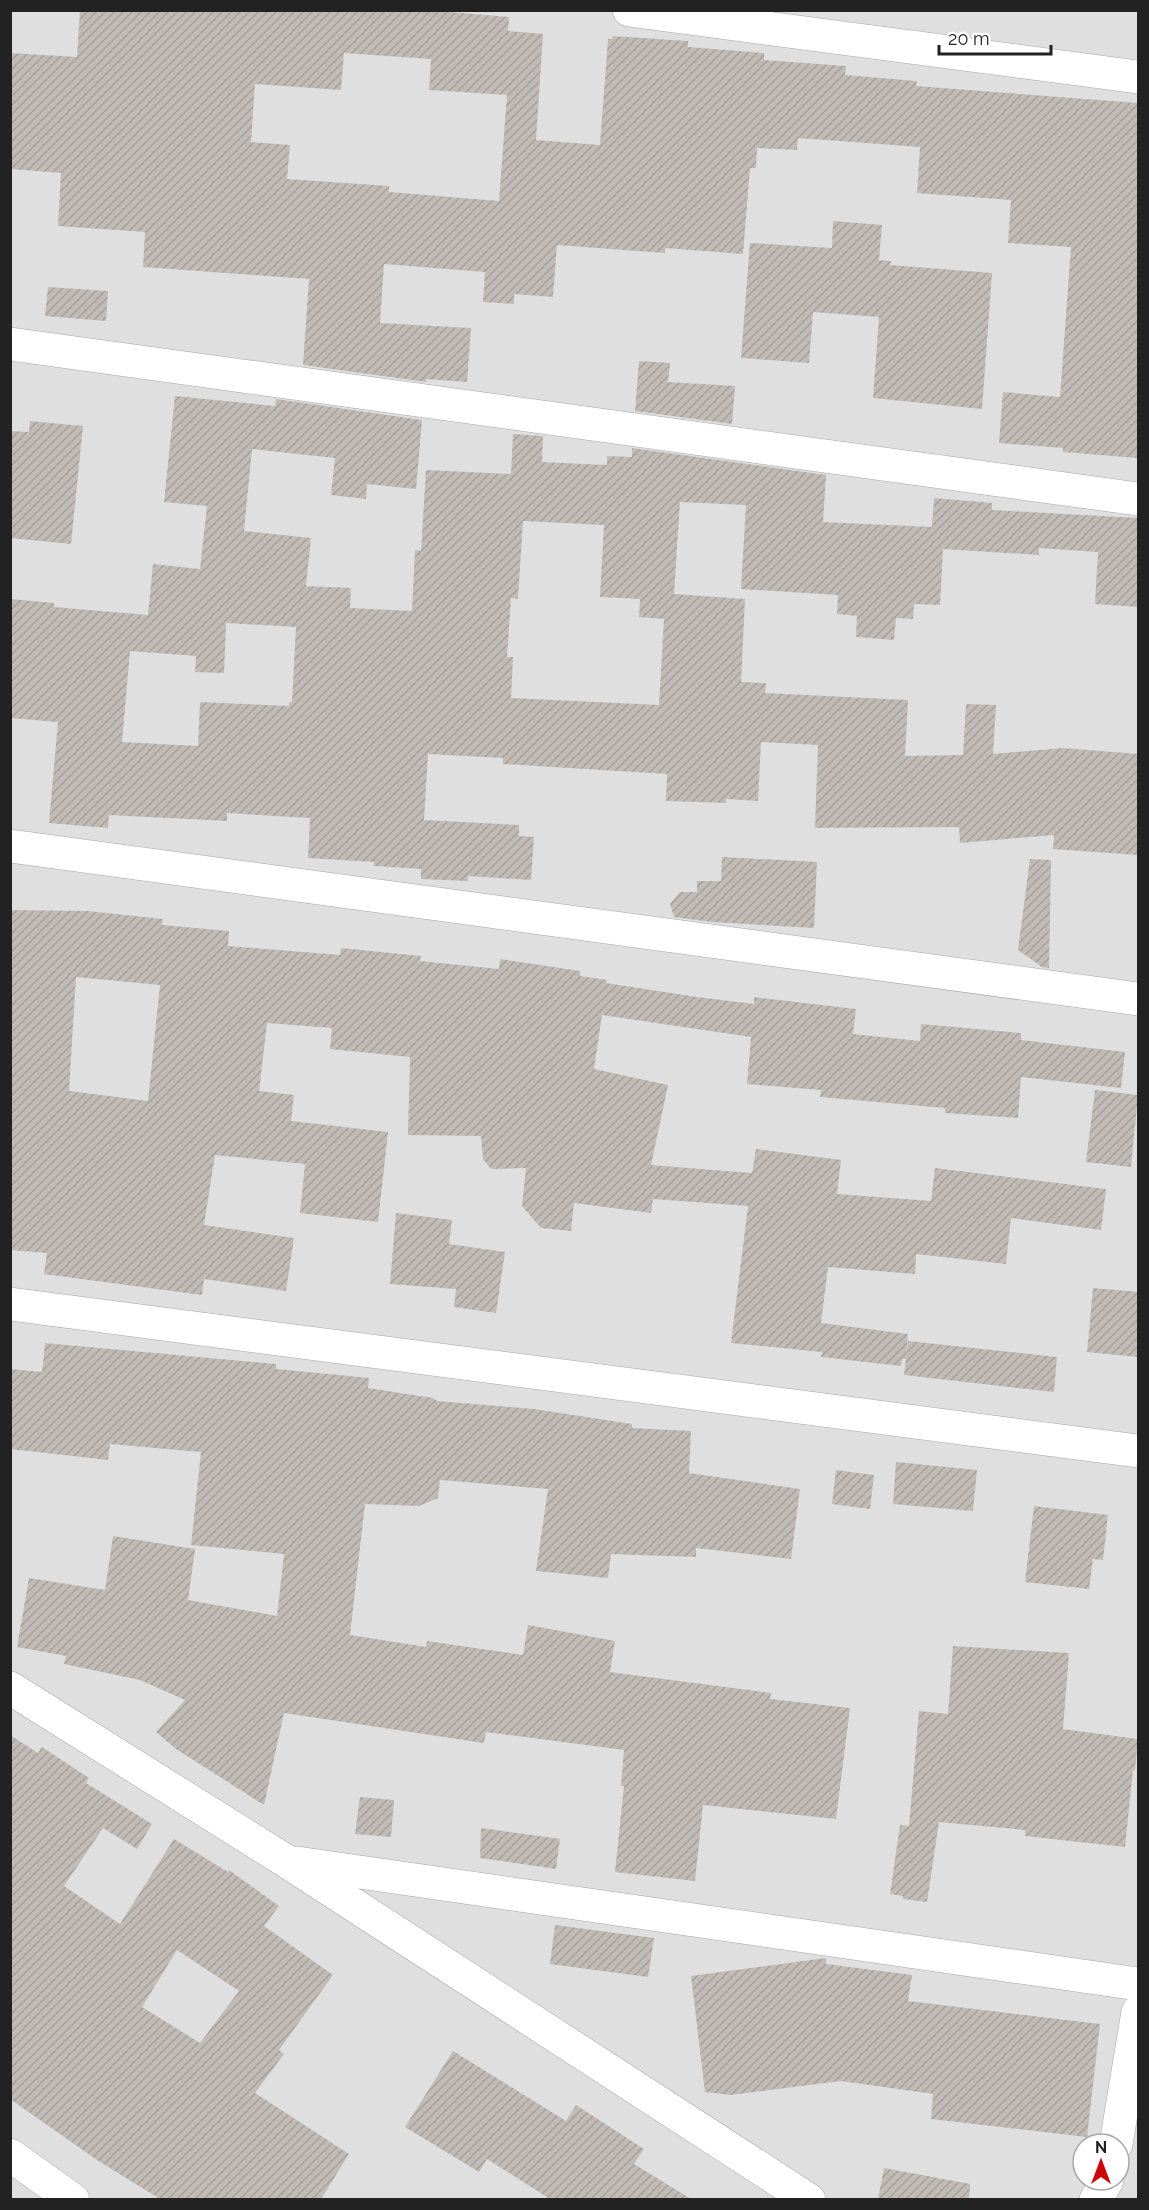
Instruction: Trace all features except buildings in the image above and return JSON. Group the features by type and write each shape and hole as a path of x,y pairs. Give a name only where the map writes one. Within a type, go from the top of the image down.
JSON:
{"street":[{"path":"629,10 1138,77"},
{"path":"10,344 1138,499"},
{"path":"10,846 1138,999"},
{"path":"10,1304 1138,1451"},
{"path":"10,1688 286,1861 808,2199"},
{"path":"286,1861 1138,1984"},
{"path":"1118,2132 1138,2012"},
{"path":"10,2155 73,2199"}],"shaded area":[{"path":"11,11 1138,11 1138,2199 11,2200"}]}
